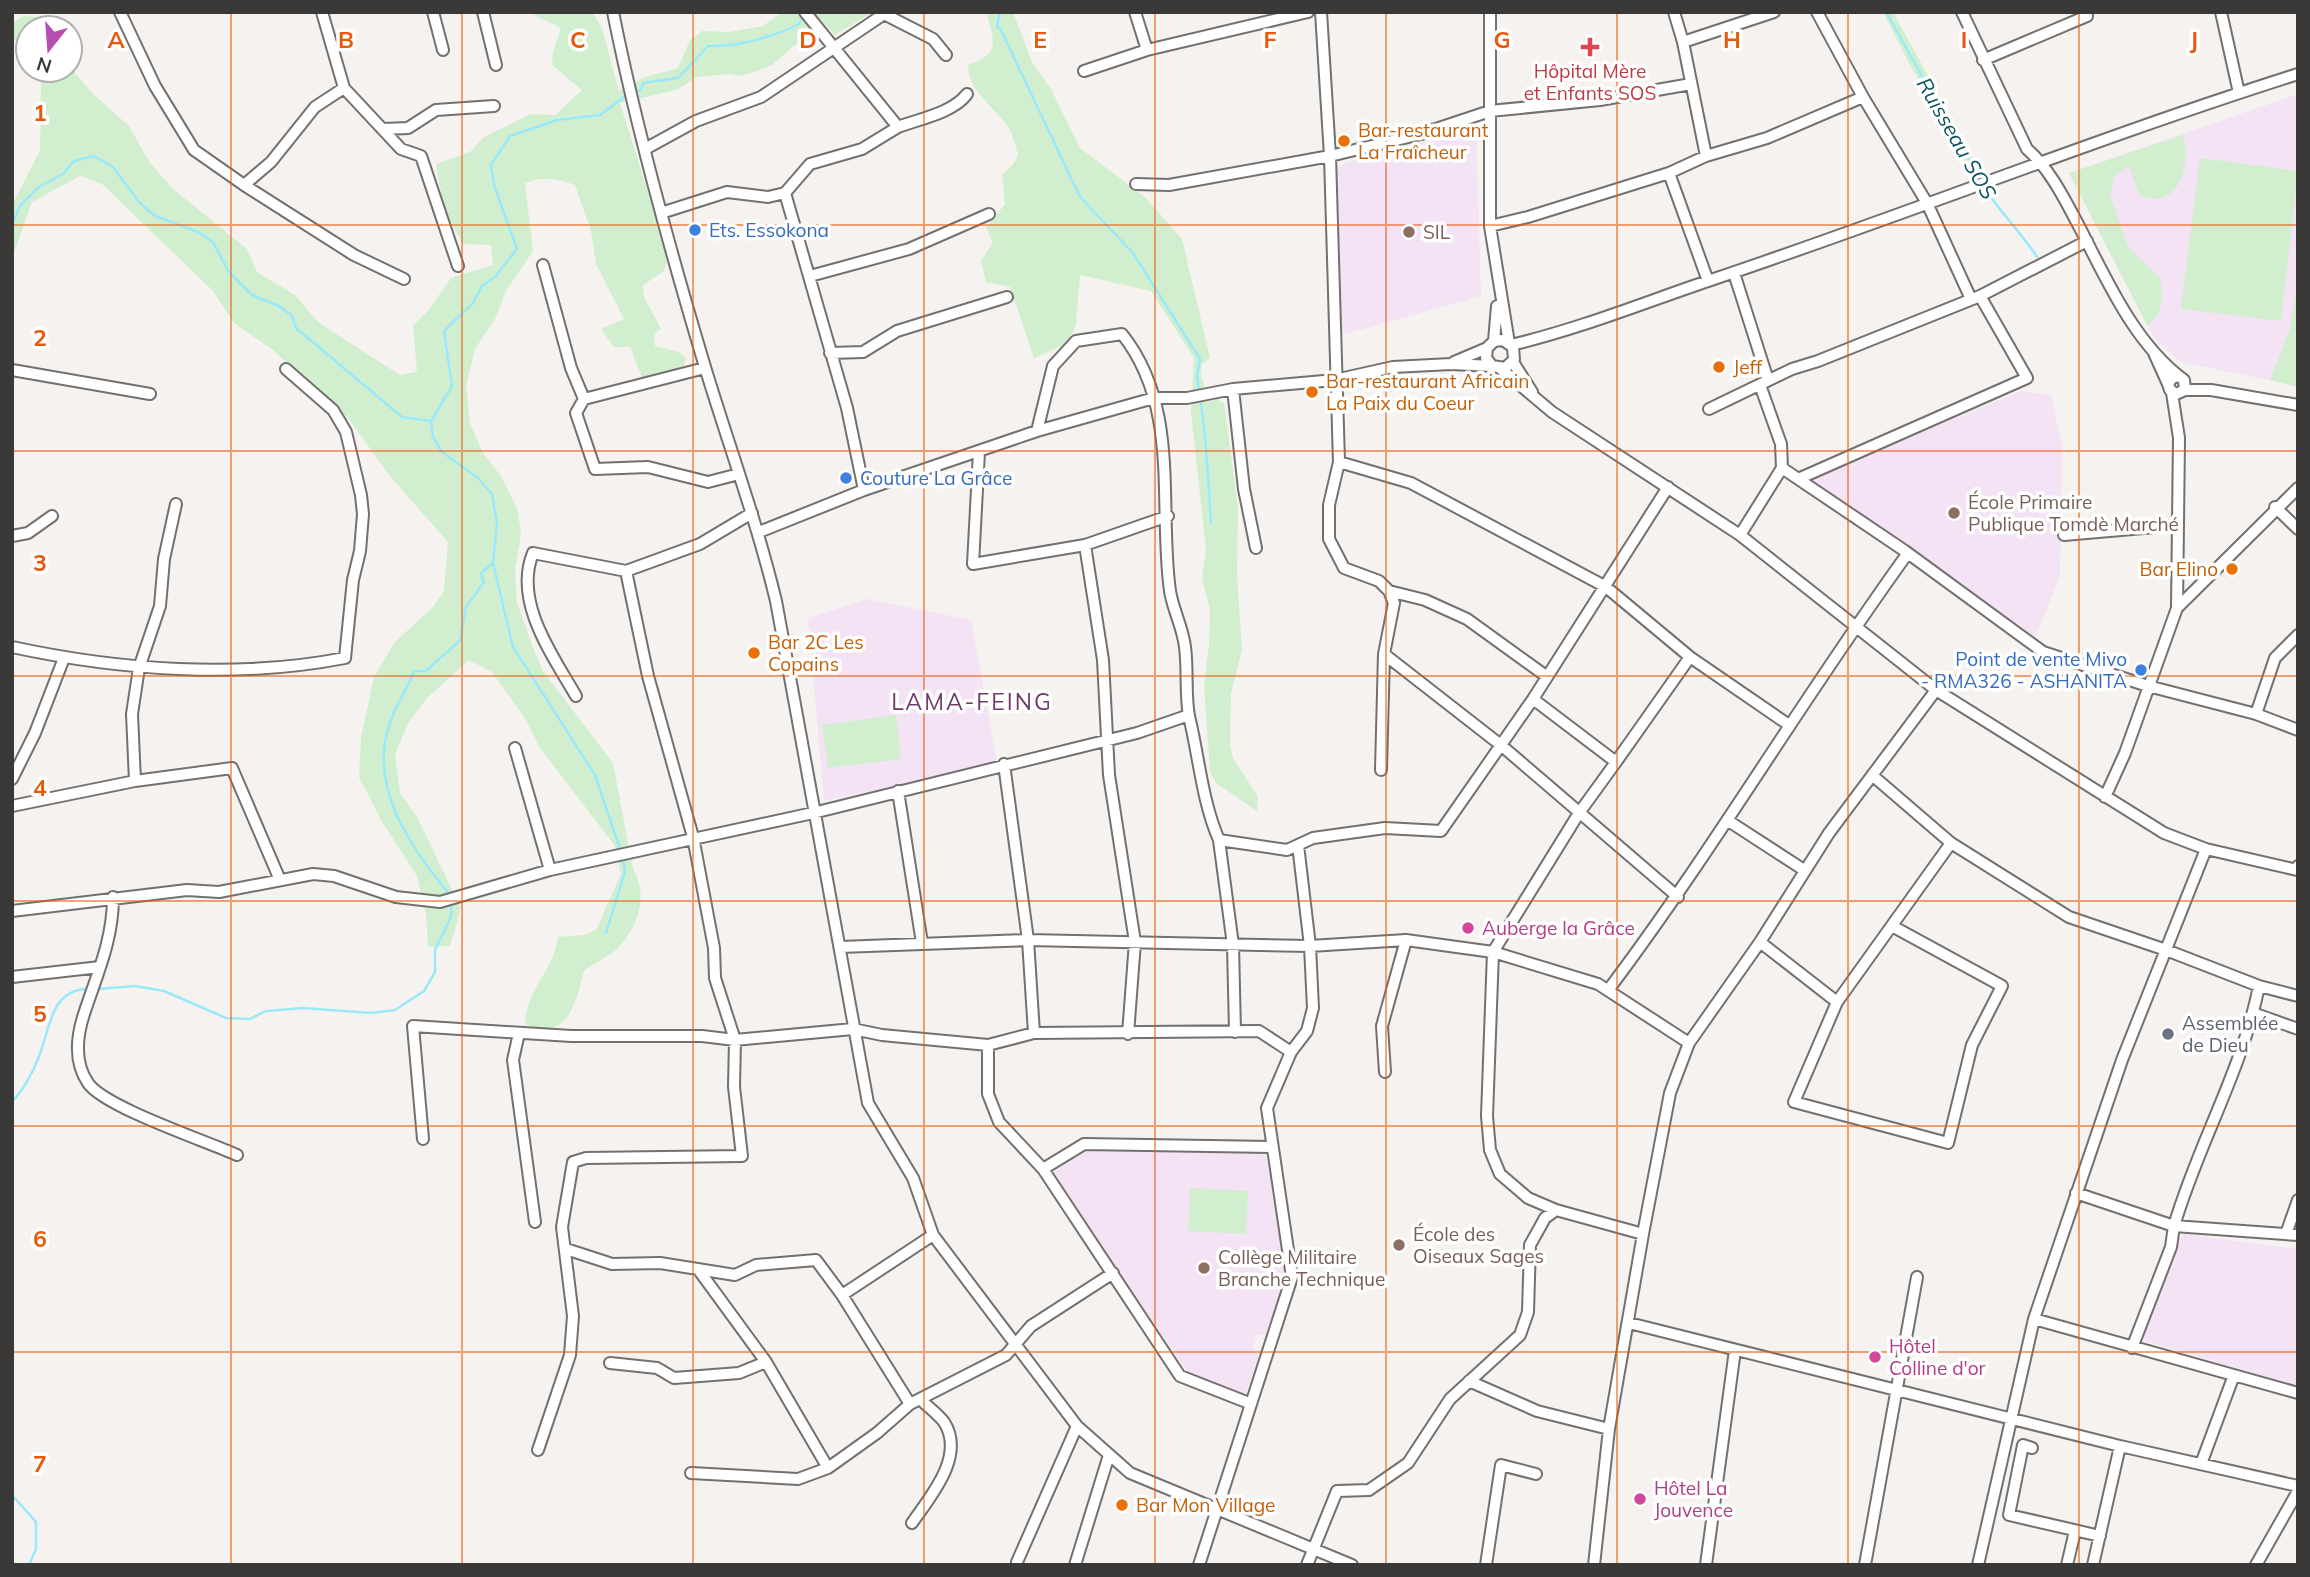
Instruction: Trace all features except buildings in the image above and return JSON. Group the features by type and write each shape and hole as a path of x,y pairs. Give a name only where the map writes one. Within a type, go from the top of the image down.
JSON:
{"street":[{"path":"120,12 126,32 194,150 354,256 404,279"},
{"path":"322,12 344,88 401,149 421,156 458,266"},
{"path":"433,12 443,50"},
{"path":"483,12 496,65"},
{"path":"613,12 633,110 661,213 705,368 760,532 776,601 868,1103 913,1178 933,1235 965,1280 1018,1344 1077,1426 1130,1473 1216,1511 1352,1565"},
{"path":"1135,12 1147,50"},
{"path":"1084,71 1147,50 1308,12"},
{"path":"1321,12 1330,156 1339,462 1329,505 1329,538 1344,568 1379,581 1389,591 1394,603 1393,622 1384,654 1385,717 1381,770"},
{"path":"1490,12 1490,226 1498,292 1512,351 1539,403"},
{"path":"1674,12 1683,42 1706,156"},
{"path":"1683,42 1774,12"},
{"path":"1798,479 2027,378 1975,297 1927,203 1863,97 1817,12"},
{"path":"1962,12 2027,149 2041,161 2125,311 2178,386 2298,405"},
{"path":"2221,12 2239,93"},
{"path":"645,149 696,121 761,97 885,13 933,39 946,55"},
{"path":"1983,60 2090,14"},
{"path":"807,15 898,127"},
{"path":"1497,368 1512,351 2041,161 2298,74"},
{"path":"1136,184 1169,185 1330,156 1421,134 1490,111 1600,100 1691,85"},
{"path":"244,185 271,162 315,107 344,88"},
{"path":"661,213 727,192 768,197 785,193 810,164 862,149 898,127 962,102 967,94"},
{"path":"1490,226 1528,217 1669,173 1706,156 1767,138 1863,97"},
{"path":"383,129 408,128 436,110 494,106"},
{"path":"1669,173 1708,281"},
{"path":"785,193 847,408 864,490"},
{"path":"810,276 909,249 989,214"},
{"path":"1709,409 1764,383 1975,297 2087,242"},
{"path":"543,265 568,357 583,399 576,413 595,469 648,467 708,482 739,474"},
{"path":"1734,273 1781,444 1783,468 1740,536"},
{"path":"1498,292 1491,344 1486,358 1497,368 1539,403 1740,536 1936,690 2164,833 2206,849 2297,870 2298,866"},
{"path":"830,353 863,352 897,331 1007,297"},
{"path":"1037,431 1053,366 1076,341 1122,334 1145,373 1154,398 1166,465 1170,592 1185,643 1189,715 1195,731 1209,817 1219,840 1233,946 1235,1032"},
{"path":"1451,363 1491,344 1512,351"},
{"path":"760,532 864,490 1037,431 1154,398 1187,398 1233,389 1335,380 1393,367 1451,363 1497,368"},
{"path":"583,399 705,368"},
{"path":"12,646 64,658 139,668 295,668 345,658 353,580 360,551 363,514 361,495 346,432 340,420 333,410 285,369"},
{"path":"12,370 149,394"},
{"path":"2105,797 2125,754 2177,608 2177,423 2172,406 2178,386"},
{"path":"1233,389 1244,489 1255,548"},
{"path":"979,452 973,564 1084,545 1168,516"},
{"path":"1339,462 1411,482 1606,587 1690,657 1789,725"},
{"path":"1783,468 1908,553 2043,652 2148,686 2256,714 2298,730"},
{"path":"1219,840 1287,850 1314,838 1384,828 1441,831 1502,746 1668,488"},
{"path":"2177,608 2275,507 2298,488"},
{"path":"135,781 132,714 139,668 160,606 164,559 176,504"},
{"path":"2275,507 2298,529"},
{"path":"576,696 536,621 530,601 530,561 533,553 626,571 699,544 752,513"},
{"path":"12,536 28,533 52,516"},
{"path":"2064,535 2178,526"},
{"path":"1084,545 1103,660 1109,775 1135,942 1128,1034"},
{"path":"1609,989 1678,897 1855,626 1908,553"},
{"path":"538,1450 569,1367 573,1316 562,1227 573,1161 586,1158 742,1156 734,1087 735,1040 715,978 714,948 693,837 649,677 626,571"},
{"path":"1389,591 1425,600 1467,620 1546,677"},
{"path":"2256,714 2275,657 2298,635"},
{"path":"1384,654 1502,746 1678,897"},
{"path":"1643,1234 1556,1210 1528,1198 1500,1174 1490,1150 1487,1116 1493,952 1579,813 1690,657"},
{"path":"12,779 35,733 64,658"},
{"path":"1594,1565 1609,1429 1643,1234 1670,1093 1689,1043 1760,942 1804,870 1871,775 1936,690"},
{"path":"1533,699 1616,762"},
{"path":"12,911 187,890 219,892 313,874 334,876 396,897 440,902 550,870 813,813 1109,739 1189,715"},
{"path":"514,748 550,870"},
{"path":"1004,764 1028,940 1034,1033"},
{"path":"12,806 135,781 232,768 280,880"},
{"path":"1871,775 1951,843 2069,917 2259,986 2298,996"},
{"path":"898,791 922,943"},
{"path":"1727,820 1804,870"},
{"path":"1892,926 2002,986 1972,1045 1948,1143 1794,1102 1837,1002 1951,843"},
{"path":"1199,1565 1249,1403 1292,1277 1271,1147 1268,1108 1291,1052 1307,1031 1313,1008 1310,946 1298,845"},
{"path":"1978,1565 2034,1319 2122,1060 2206,849"},
{"path":"113,897 109,945 76,1043 80,1066 89,1085 116,1104 237,1154"},
{"path":"840,947 1028,940 1310,946 1406,940 1493,952 1609,989 1689,1043"},
{"path":"1385,1072 1382,1026 1406,940"},
{"path":"1760,942 1837,1002"},
{"path":"12,977 100,967"},
{"path":"2132,1348 2171,1247 2185,1190 2224,1102 2259,986"},
{"path":"2253,1013 2298,1030"},
{"path":"424,1139 413,1026 571,1036 702,1036 735,1040 853,1029 882,1035 988,1045 1034,1033 1259,1031 1291,1052"},
{"path":"519,1033 513,1060 535,1222"},
{"path":"988,1045 988,1094 999,1122 1043,1169 1180,1376 1249,1403"},
{"path":"1043,1169 1084,1144 1271,1147"},
{"path":"2076,1193 2174,1226 2298,1235"},
{"path":"2286,1234 2298,1200"},
{"path":"1307,1565 1337,1491 1369,1490 1408,1464 1450,1399 1520,1335 1528,1312 1530,1245 1545,1218 1556,1210"},
{"path":"842,1295 933,1235"},
{"path":"566,1249 612,1264 660,1263 735,1275 756,1265 816,1260 915,1401 944,1423 950,1443 944,1477 912,1523"},
{"path":"698,1269 766,1362 828,1468"},
{"path":"691,1473 798,1479 828,1468 877,1433 915,1401 1006,1355 1031,1326 1113,1273"},
{"path":"1865,1565 1917,1277"},
{"path":"2034,1319 2298,1393"},
{"path":"1629,1323 1895,1388 2012,1420 2298,1488 2256,1565"},
{"path":"1706,1565 1735,1350"},
{"path":"610,1363 657,1368 674,1378 738,1373 766,1362"},
{"path":"2202,1464 2234,1375"},
{"path":"1469,1381 1508,1396 1536,1411 1609,1429"},
{"path":"1019,1564 1077,1426"},
{"path":"2032,1448 2023,1445 2009,1515 2100,1536"},
{"path":"2093,1565 2120,1446"},
{"path":"1075,1565 1109,1455"},
{"path":"1486,1565 1501,1465 1536,1474"},
{"path":"2067,1565 2075,1531"}],"shaded area":[{"path":"2298,94 2298,386 2181,362 2154,338 2069,173"},
{"name":"SIL","path":"1476,129 1481,296 1342,335 1336,167 1373,153"},
{"path":"2021,391 2051,395 2062,446 2060,576 2034,641 1808,480"},
{"path":"867,599 971,620 997,763 824,801 808,618"},
{"name":"Collège Militaire Branche Technique","path":"1083,1151 1259,1151 1267,1159 1288,1277 1268,1335 1256,1335 1253,1347 1259,1356 1245,1396 1188,1372 1051,1174"},
{"path":"2184,1234 2298,1249 2298,1386 2145,1341 2143,1335 2180,1238"}],"green space":[{"path":"528,12 592,12 602,28 619,91 645,77 678,68 690,40 702,31 730,32 763,26 782,12 873,12 835,35 818,17 810,26 818,48 796,44 772,65 760,70 740,76 728,74 698,77 676,90 620,103 668,256 664,271 643,285 644,297 661,329 654,334 655,346 679,352 686,358 682,370 643,380 630,347 614,347 601,329 624,319 596,264 591,231 575,185 550,179 525,183 533,251 506,291 495,319 475,349 466,385 470,423 483,453 501,476 518,511 521,535 515,569 517,602 532,645 543,671 613,763 641,900 636,921 617,949 584,971 568,1016 560,1024 540,1029 525,1024 527,1012 551,960 558,937 584,935 596,930 621,874 615,846 540,748 524,717 492,672 469,660 427,698 408,723 395,755 400,793 417,817 461,908 450,946 428,947 426,914 417,876 381,820 359,777 361,737 374,677 395,642 433,607 444,591 448,542 389,475 349,419 273,350 234,323 213,291 102,184 80,176 32,202 12,258 12,205 40,151 41,84 84,83 129,126 150,163 173,189 247,249 257,272 295,295 319,323 400,375 417,372 413,325 428,311 451,278 493,265 491,245 463,244 444,209 436,164 470,152 484,137 531,114 555,115 582,90 552,65 553,52 561,28"},
{"path":"987,12 1013,12 1032,62 1051,89 1080,148 1146,198 1182,239 1210,358 1202,364 1201,374 1208,402 1217,399 1224,403 1238,508 1237,575 1242,650 1231,693 1230,745 1233,758 1258,797 1257,811 1216,783 1210,772 1204,686 1210,610 1202,579 1206,550 1191,412 1194,358 1151,291 1080,275 1076,325 1067,344 1034,358 1010,287 986,282 981,261 993,242 986,228 1005,204 1002,175 1018,155 1008,127 982,97 969,74 968,65 987,55 993,45"},
{"path":"1883,12 1893,12 1979,169 1981,175 1976,178 1961,158 1938,106 1912,69"},
{"path":"2183,135 2183,171 2180,182 2173,191 2165,197 2154,199 2140,196 2129,166 2114,177 2110,195 2128,247 2160,278 2160,311 2147,325 2069,173"},
{"path":"2200,158 2298,171 2281,321 2181,309"},
{"path":"2298,279 2298,387 2270,380 2290,329"},
{"path":"896,715 901,759 828,768 822,725"},
{"path":"1190,1188 1248,1191 1246,1234 1188,1231"}],"waterway":[{"path":"1000,12 997,27 1000,28 1080,197 1133,253 1200,359 1197,375 1199,391"},
{"name":"Ruisseau SOS","path":"1886,12 1980,179"},
{"path":"635,92 641,90 643,83 678,78 708,46 731,45 767,37 799,24 803,17"},
{"path":"621,852 595,775 513,647 493,563 497,523 492,494 478,478 442,452 433,437 431,421 452,386 444,331 473,303 482,286 495,277 517,249 494,185 491,165 510,136 557,120 600,115 628,94"},
{"path":"12,225 20,206 40,186 63,174 74,161 94,156 113,167 139,202 155,216 198,232 213,242 228,271 252,295 279,306 292,316 296,328 402,417 431,421"},
{"name":"Ruisseau SOS","path":"1985,188 2037,257"},
{"path":"1200,398 1211,523"},
{"path":"450,895 420,856 396,814 384,768 385,744 393,714 414,671 426,671 460,640 466,607 484,582 481,573 493,563"},
{"path":"606,933 625,872 623,858"},
{"path":"97,989 135,986 164,991 226,1018 250,1019 266,1011 303,1008 371,1013 395,1010 424,991 435,972 435,950 451,917 452,901"},
{"path":"12,1102 33,1070 58,1004 74,991 87,989"},
{"path":"12,1495 36,1522 36,1549 29,1565"}],"place":[{"name":"Hôpital Mère et Enfants SOS","path":"1590,47"},
{"name":"Bar-restaurant La Fraîcheur","path":"1344,141"},
{"name":"Ets. Essokona","path":"695,230"},
{"name":"SIL","path":"1409,232"},
{"name":"Jeff","path":"1719,367"},
{"name":"Bar-restaurant Africain La Paix du Coeur","path":"1312,392"},
{"name":"Couture La Grâce","path":"846,478"},
{"name":"École Primaire Publique Tomdè Marché","path":"1954,513"},
{"name":"Bar Elino","path":"2232,569"},
{"name":"Bar 2C Les Copains","path":"754,653"},
{"name":"Point de vente Mivo - RMA326 - ASHANITA","path":"2141,670"},
{"name":"Auberge la Grâce","path":"1468,928"},
{"name":"Assemblée de Dieu","path":"2168,1034"},
{"name":"École des Oiseaux Sages","path":"1399,1245"},
{"name":"Collège Militaire Branche Technique","path":"1204,1268"},
{"name":"Hôtel Colline d'or","path":"1875,1357"},
{"name":"Hôtel La Jouvence","path":"1640,1499"},
{"name":"Bar Mon Village","path":"1122,1505"}],"district":[{"name":"LAMA-FEING","path":"972,701"}]}
